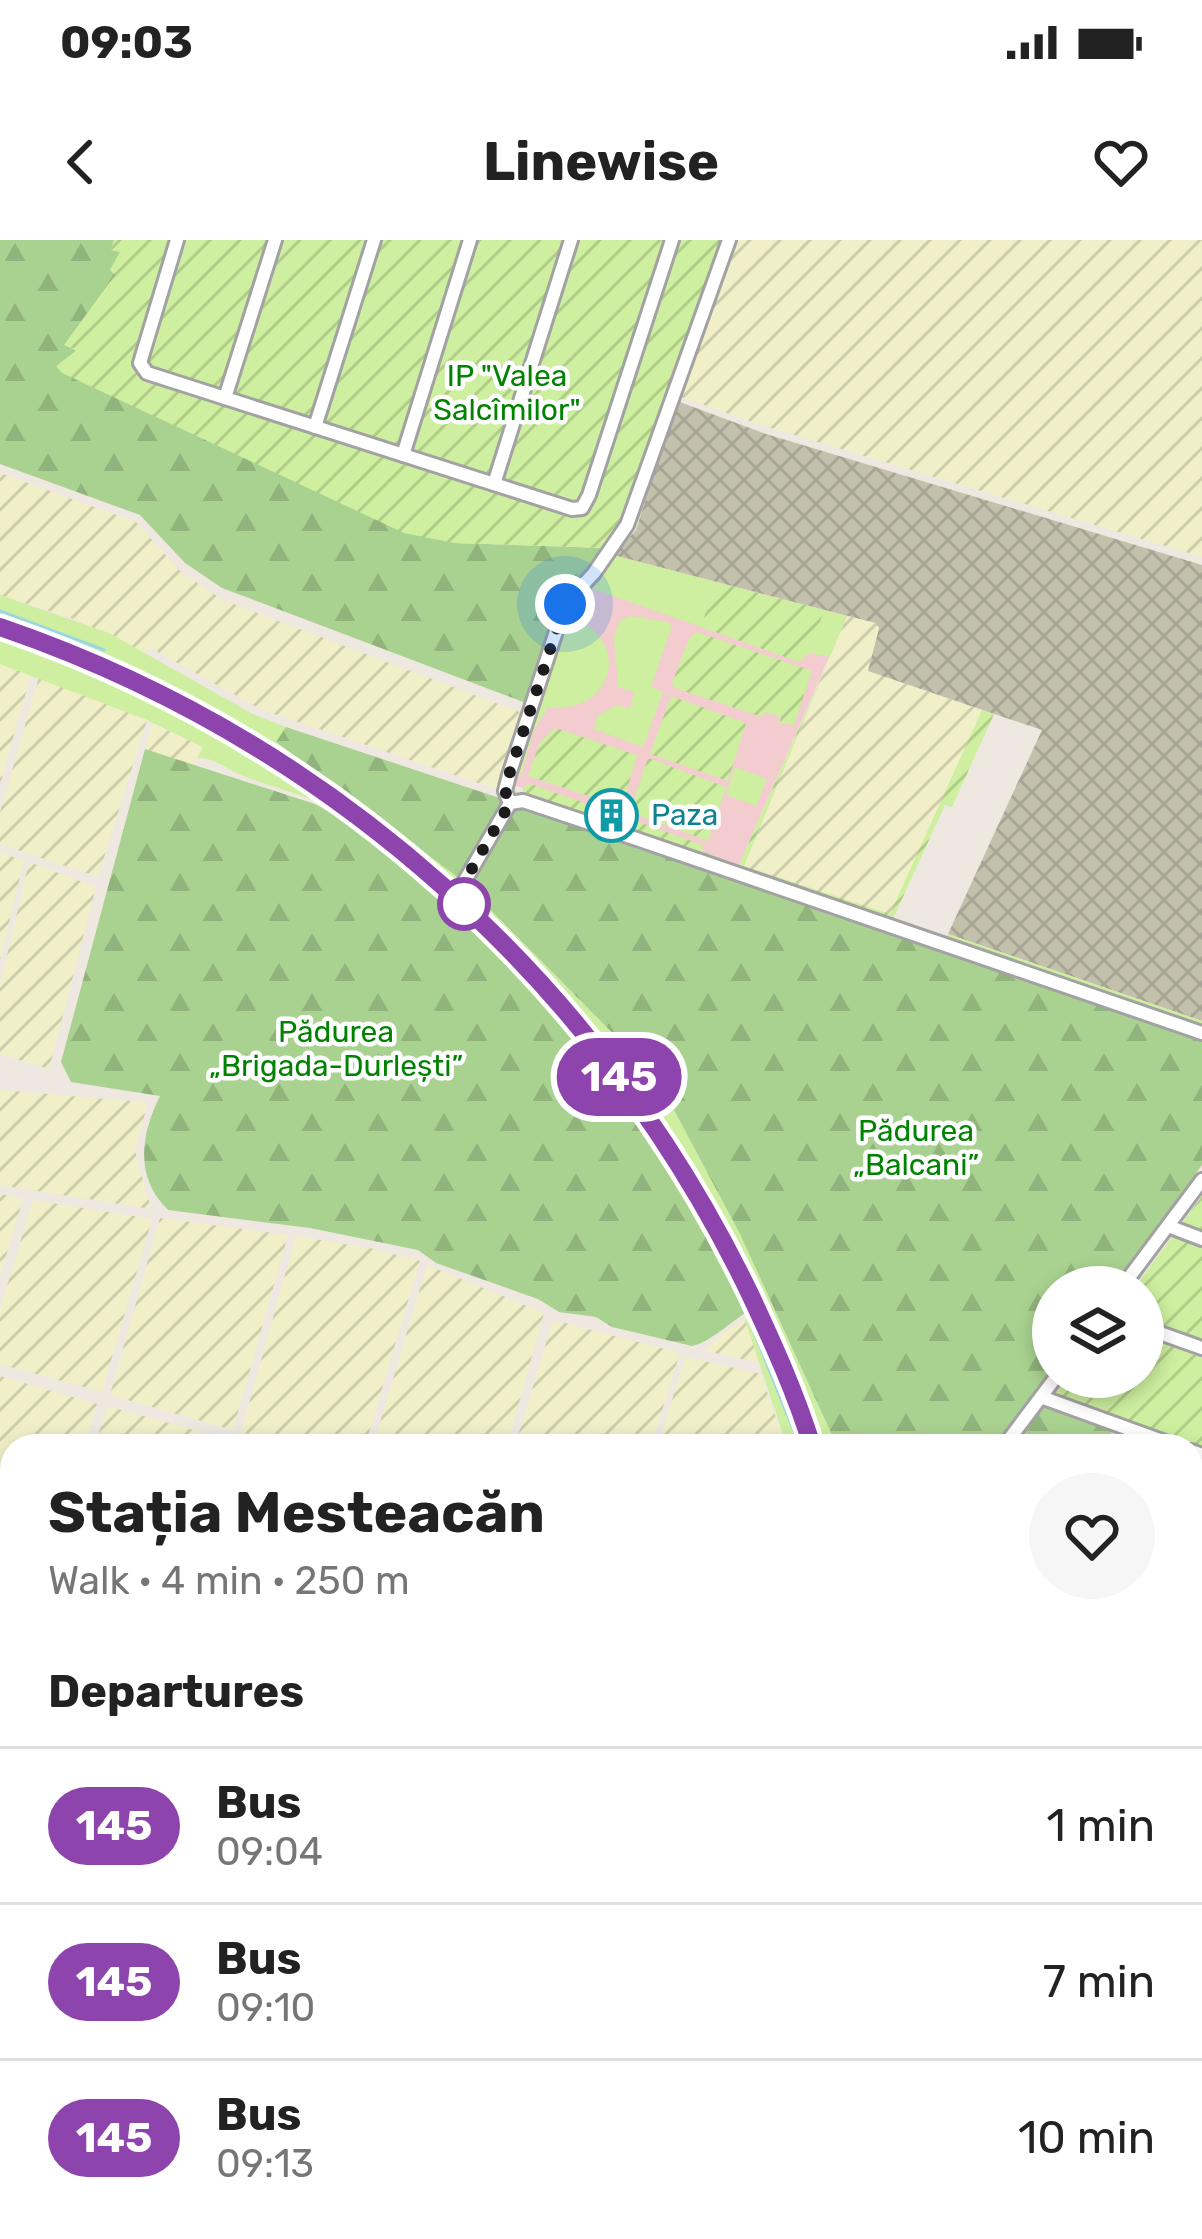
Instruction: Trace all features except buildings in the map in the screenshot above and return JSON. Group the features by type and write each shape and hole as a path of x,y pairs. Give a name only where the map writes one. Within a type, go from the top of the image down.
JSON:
{"highway":[{"path":"0,627 124,677 234,734 345,806 456,896 552,992 604,1055 672,1153 730,1253 808,1434"}],"street":[{"path":"177,240 142,368 572,509 582,508 671,240"},
{"path":"225,398 274,240"},
{"path":"315,427 374,240"},
{"path":"403,455 470,240"},
{"path":"494,484 571,240"},
{"path":"510,803 505,791 509,775 565,604 594,573 627,525 729,240"},
{"path":"510,803 523,801 1202,1033"},
{"path":"456,896 510,803"},
{"path":"1138,1266 1202,1180"},
{"path":"1168,1226 1202,1239"},
{"path":"1164,1334 1202,1348"},
{"path":"1013,1434 1040,1398"},
{"path":"1044,1398 1143,1434"}],"shaded area":[{"path":"677,401 766,434 1202,565 1202,1021 948,934 1042,730 867,671 879,628 875,623 613,555 636,530"},
{"path":"613,555 847,616 739,865 511,784 573,605"}],"green space":[{"path":"0,240 114,240 111,250 120,251 116,274 65,345 454,543 605,548 560,600 526,703 222,588 185,563 140,515 0,464"},
{"name":"IP \"Valea Salcîmilor\"","path":"114,240 733,240 678,396 605,548 454,543 404,533 62,373 56,366 77,350 64,345 115,275 110,270 120,252 111,250"},
{"path":"733,240 1202,240 1202,557 678,396"},
{"path":"0,473 136,522 181,572 223,600 522,713 496,789 260,709 149,647 146,653 74,619 0,595"},
{"path":"613,555 716,582 701,627 588,587"},
{"path":"716,582 824,610 809,653 799,662 701,627"},
{"path":"0,595 109,633 253,714 286,727 276,743 459,878 455,884 351,800 241,728 124,667 0,617"},
{"path":"573,606 582,608 578,620 605,647 606,677 586,701 548,707 534,730 521,775 515,773"},
{"path":"824,610 847,616 830,657 809,653"},
{"path":"631,616 672,626 651,687 663,692 643,747 594,729 598,715 618,705 630,708 634,692 618,687 614,638 619,621"},
{"path":"847,616 879,628 868,671 982,710 890,915 744,866"},
{"path":"697,632 812,671 794,725 780,723 781,717 765,712 762,717 675,688 672,683 689,639"},
{"path":"0,640 176,716 341,813 197,758 203,747 147,720 0,664"},
{"path":"830,657 744,866 890,914 982,710 994,714 952,807 945,805 891,923 626,830 633,820 703,845 702,851 739,865"},
{"path":"0,664 31,674 0,785"},
{"path":"39,677 147,720 98,877 0,844 0,812"},
{"path":"671,696 746,723 728,781 650,754"},
{"path":"152,723 203,747 193,765 145,749"},
{"name":"Pădurea „Balcani”","path":"286,727 764,886 1020,980 1202,1040 1202,1165 1129,1266 1032,1266 1032,1398 1005,1434 832,1434 740,1234 657,1078 459,878 276,742"},
{"path":"555,728 637,755 622,807 528,776 540,742"},
{"name":"Pădurea „Brigada-Durlești”","path":"145,749 315,804 350,824 451,909 536,990 595,1063 707,1232 747,1312 692,1346 612,1327 596,1317 559,1312 538,1299 436,1263 418,1250 310,1228 168,1210 150,1184 144,1155 148,1125 160,1096 71,1082 61,1062"},
{"path":"648,758 726,787 708,841 630,812"},
{"path":"735,767 767,779 756,806 726,795"},
{"path":"531,784 607,811 606,817 618,822 609,827 521,796 524,786"},
{"path":"0,852 24,861 0,960"},
{"path":"29,862 96,887 49,1069 0,1054 0,985"},
{"path":"466,885 657,1078 740,1234 832,1434 820,1434 740,1249 675,1139 602,1038 469,895"},
{"path":"948,934 1202,1021 1202,1030 945,941"},
{"path":"0,1090 143,1102 147,1106 135,1151 151,1209 0,1185"},
{"path":"0,1194 23,1199 0,1276"},
{"path":"1202,1196 1202,1434 1111,1434 1113,1429 1047,1404 1051,1398 1164,1398 1164,1266 1150,1266"},
{"path":"33,1200 152,1219 102,1392 0,1364 0,1309"},
{"path":"160,1218 288,1235 233,1430 110,1395"},
{"path":"296,1236 420,1261 369,1434 241,1432"},
{"path":"427,1265 544,1313 510,1434 377,1434"},
{"path":"751,1318 800,1434 783,1434 745,1320"},
{"path":"553,1320 680,1353 655,1434 519,1434"},
{"path":"745,1320 761,1363 705,1351 723,1333"},
{"path":"685,1357 761,1374 782,1434 662,1434"},
{"path":"0,1376 97,1404 88,1434 0,1434"},
{"path":"1043,1402 1114,1429 1111,1434 1019,1434"},
{"path":"107,1406 208,1434 99,1434"}],"waterway":[{"path":"0,611 104,650"},
{"path":"742,1306 744,1310"},
{"path":"750,1322 795,1434"}],"bus line":[{"name":"145","path":"0,627 124,677 275,759 395,844 495,932 604,1055 680,1165 730,1253 809,1434"}],"place":[{"name":"Paza","path":"612,815"}],"route":[{"path":"464,904 456,896 510,803 505,791 509,775 565,604"}]}
